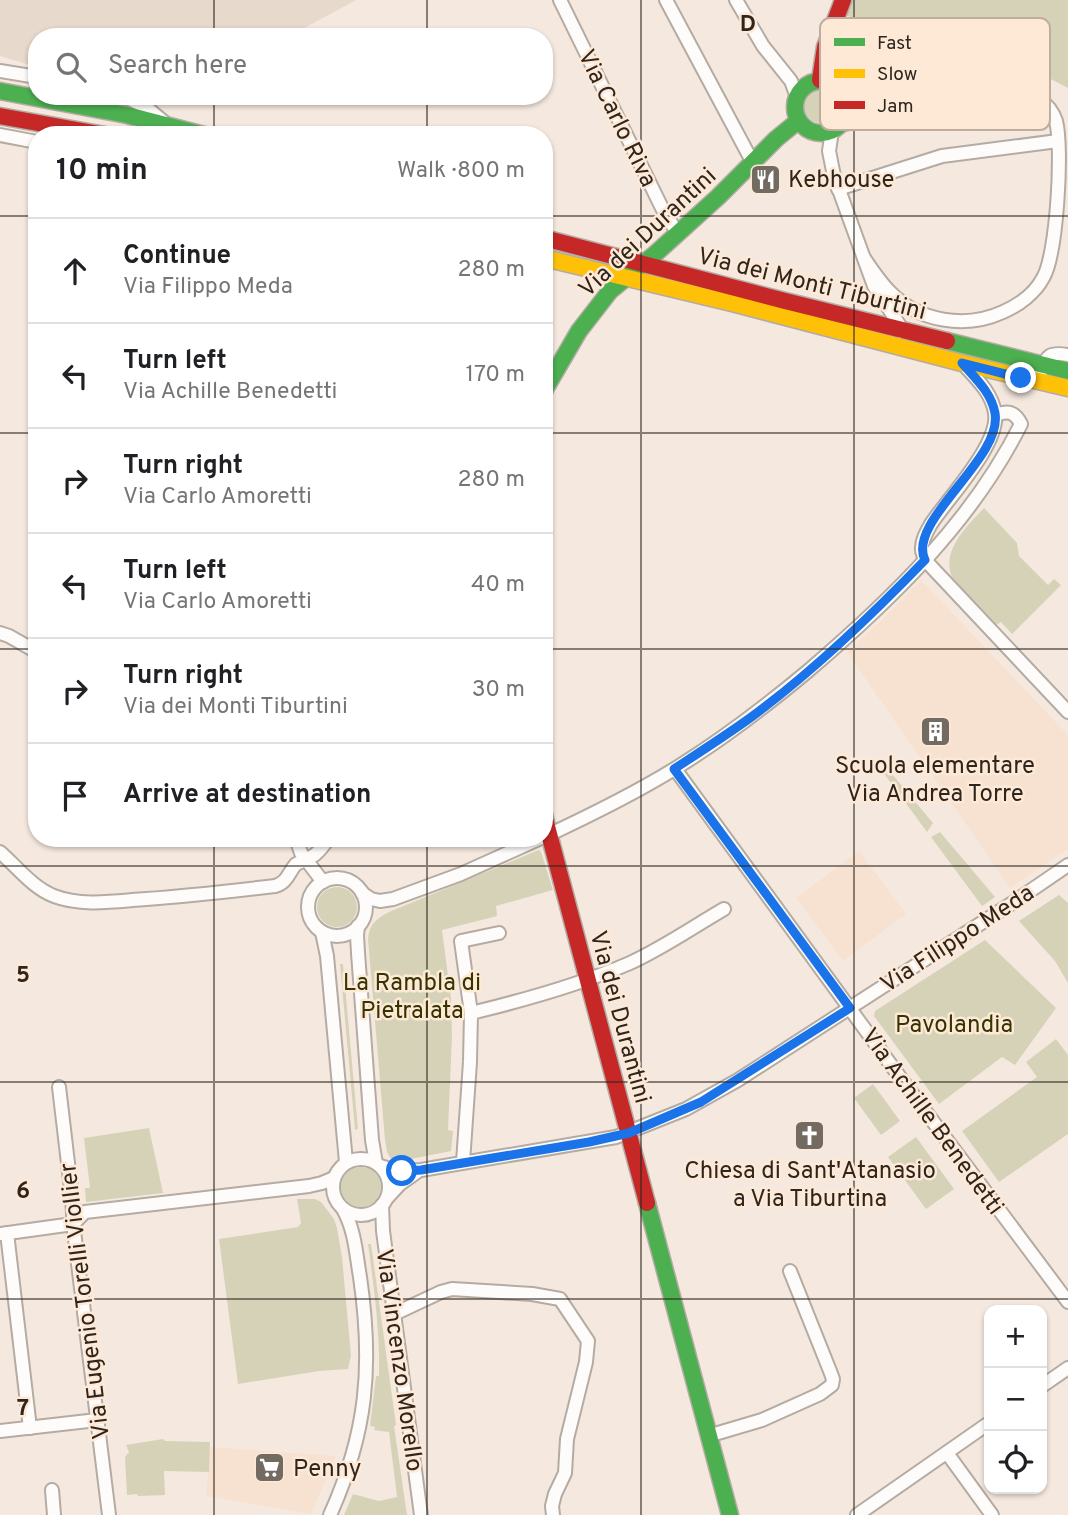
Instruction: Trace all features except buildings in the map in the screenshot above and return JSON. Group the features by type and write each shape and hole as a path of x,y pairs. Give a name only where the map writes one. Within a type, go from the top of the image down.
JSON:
{"main road":[{"path":"820,80 804,87 797,97 795,106 798,121 804,128 813,131 821,133 832,130"},
{"path":"0,91 28,96"},
{"path":"73,105 174,126"},
{"path":"0,116 55,126"},
{"name":"Via dei Durantini","path":"553,374 587,319 610,291 645,264 798,121"},
{"name":"Via dei Monti Tiburtini","path":"553,240 1068,371"},
{"name":"Via dei Monti Tiburtini","path":"553,260 1068,388"},
{"name":"Via dei Durantini","path":"548,847 588,979 730,1515"}],"street":[{"name":"Via Carlo Riva","path":"560,0 678,234"},
{"path":"666,0 753,163"},
{"path":"736,0 763,46 791,81 797,97"},
{"path":"0,71 28,76"},
{"path":"142,105 167,124"},
{"path":"864,258 891,292 909,306 929,316 949,321 975,320 993,316 1015,306 1035,289 1044,277 1052,247 1057,201 1058,141 1056,121 1050,111"},
{"path":"835,130 829,151 838,189 878,295 902,329 898,346"},
{"path":"0,135 28,140"},
{"path":"838,189 942,156 1058,141"},
{"path":"1038,381 1046,358 1052,354 1068,355"},
{"path":"962,363 986,391 996,415 994,427 974,466 938,514 925,537 922,551 925,560 1068,712"},
{"path":"553,832 674,769 749,718 781,694 877,610 925,560 984,488 1006,454 1021,424 1011,412 996,415"},
{"path":"0,633 28,647"},
{"name":"Via Achille Benedetti","path":"674,769 1068,1302"},
{"path":"299,847 323,882"},
{"path":"0,852 47,892 63,899 94,902 210,894 275,886 286,880 296,864 316,855 322,847"},
{"path":"362,893 366,908 364,918 351,933 331,936 322,932 311,920 308,904 314,890 323,882 332,879 347,880 362,893 380,901 393,899 461,874 521,847"},
{"name":"Via Filippo Meda","path":"378,1164 397,1171 421,1170 589,1142 629,1133 701,1102 1068,865"},
{"path":"471,1013 539,996 640,958 724,909"},
{"path":"343,1209 362,1216 372,1213 385,1201 389,1182 378,1164 372,1146 358,926"},
{"path":"322,932 327,956 346,1162"},
{"path":"463,1162 471,1013 461,941 499,933"},
{"name":"Via Eugenio Torelli Viollier","path":"59,1087 109,1515"},
{"path":"330,1515 357,1442 367,1365 366,1332 354,1236 349,1220 332,1189 339,1168 346,1162 364,1158 378,1164"},
{"name":"Via Filippo Meda","path":"385,1201 400,1184 421,1170"},
{"path":"30,1427 4,1234 74,1224 85,1212 309,1186 334,1178"},
{"path":"309,1186 335,1198"},
{"name":"Via Vincenzo Morello","path":"385,1201 383,1231 421,1515"},
{"path":"708,1436 762,1420 820,1394 832,1385 833,1379 790,1270"},
{"path":"394,1314 452,1289 532,1294 560,1299 588,1340 586,1362 567,1439 565,1473 555,1494 553,1515"},
{"path":"1047,1383 1068,1368"},
{"path":"0,1431 97,1420"},
{"path":"857,1515 984,1426"},
{"path":"947,1452 992,1515"},
{"path":"52,1490 54,1515"}],"shaded area":[{"path":"0,0 356,0 305,28 28,28 28,64 0,56"},
{"path":"921,580 1068,735 1068,849 1010,888 847,652"},
{"path":"859,851 906,914 843,961 796,898"},
{"name":"Penny","path":"210,1447 336,1456 311,1514 206,1496"}],"green space":[{"path":"851,0 1068,0 1068,88 1050,79 1050,18 855,18 844,15"},
{"path":"820,89 820,123 809,118 804,106 809,94"},
{"path":"984,508 1017,543 1019,556 1048,585 1054,579 1061,585 1012,634 1001,622 996,625 970,600 956,584 950,569 952,549 957,540"},
{"path":"887,768 933,823 927,832 883,772"},
{"path":"940,832 995,897 982,906 931,837"},
{"name":"La Rambla di Pietralata","path":"539,850 553,890 496,906 497,916 442,930 451,998 448,1130 453,1131 451,1151 401,1161 391,1159 385,1140 368,939 372,926 389,912"},
{"path":"337,887 345,888 351,893 356,899 356,915 351,921 345,926 337,927 329,926 323,921 318,915 317,907 318,899 323,893 329,888"},
{"path":"1059,895 1068,903 1068,983 1055,961 1019,921"},
{"name":"Pavolandia","path":"985,940 1056,1008 1015,1065 1002,1057 939,1104 874,1016 875,1011"},
{"path":"340,964 343,964 358,1129 355,1130"},
{"path":"1056,1039 1068,1055 1068,1134 999,1182 962,1131 1037,1077 1026,1062"},
{"path":"873,1084 900,1121 881,1135 854,1098"},
{"path":"149,1128 163,1193 86,1202 85,1188 90,1188 84,1138"},
{"path":"916,1137 954,1189 926,1209 888,1157"},
{"path":"361,1167 375,1173 381,1187 375,1201 361,1207 347,1201 341,1187 347,1173"},
{"path":"297,1199 315,1199 321,1202 334,1219 337,1228 351,1356 348,1369 238,1384 219,1239 298,1227 301,1223"},
{"path":"368,1244 371,1244 407,1515 344,1515 353,1494 379,1501 397,1497 389,1432 374,1430 375,1427 370,1426 376,1376 379,1376 379,1359"},
{"path":"163,1439 210,1442 209,1472 164,1471 165,1495 127,1495 125,1457 129,1452 126,1445"}],"traffic: fast":[{"path":"820,81 802,88 795,107 797,117 802,126 811,131 821,133 833,130"},
{"path":"0,91 28,96"},
{"path":"74,105 169,126"},
{"path":"553,376 579,331 610,291 655,254 798,121"},
{"path":"947,341 1068,371"},
{"path":"647,1203 730,1515"}],"traffic: slow":[{"path":"553,260 1068,388"}],"traffic: jam":[{"path":"836,18 843,0"},
{"path":"0,116 55,126"},
{"path":"553,240 947,341"},
{"path":"552,847 647,1203"}],"place":[{"name":"Kebhouse","path":"765,179"},
{"name":"Scuola elementare Via Andrea Torre","path":"935,731"},
{"name":"Chiesa di Sant'Atanasio a Via Tiburtina","path":"810,1136"},
{"name":"Penny","path":"270,1468"}],"route":[{"path":"402,1171 589,1142 629,1133 701,1102 850,1008 674,769 775,699 877,610 925,560 922,545 929,528 978,459 989,441 996,421 988,394 962,363 1021,378"}]}
